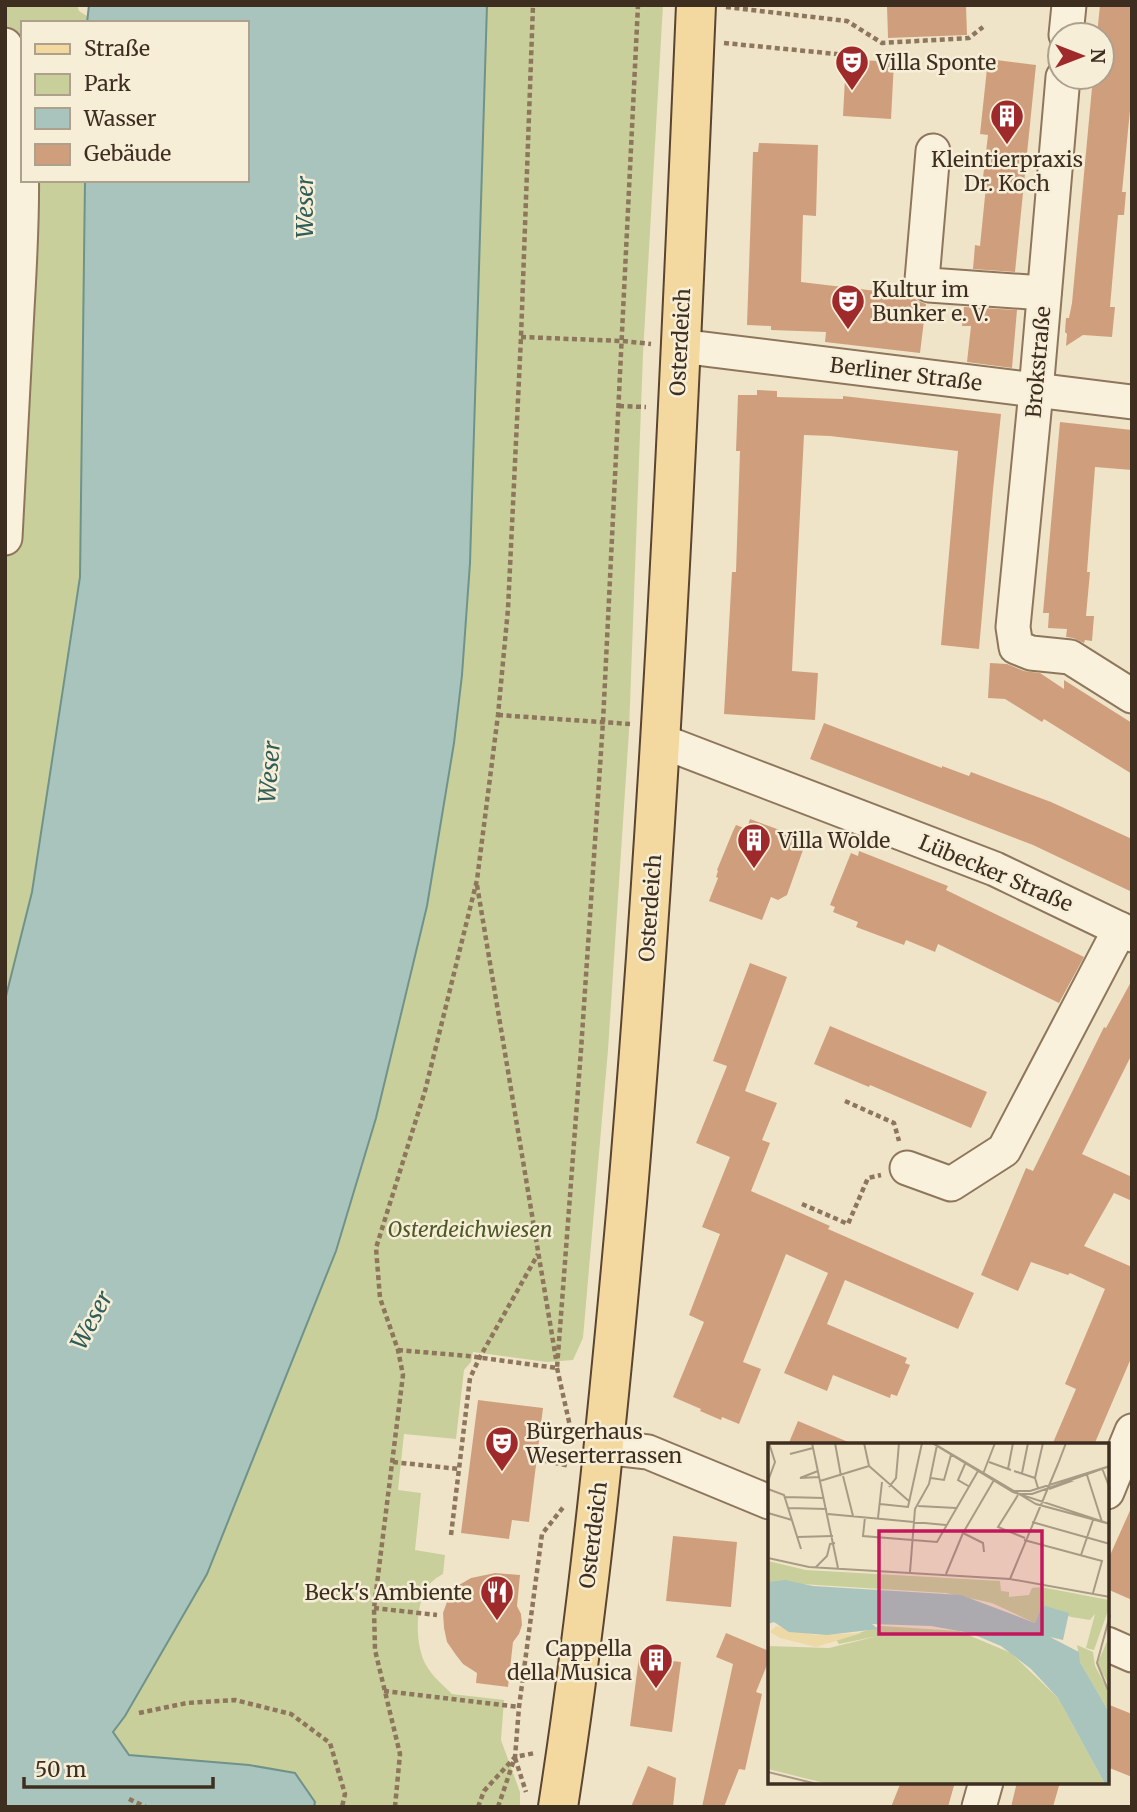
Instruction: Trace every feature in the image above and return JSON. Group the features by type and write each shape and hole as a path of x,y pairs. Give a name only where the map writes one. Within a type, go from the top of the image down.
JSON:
{"main road":[{"name":"Osterdeich","path":"542,1802 567,1747 581,1453 640,1051 661,741 665,345 696,5"}],"street":[{"path":"5,45 13,72 20,144 22,220 5,538"},
{"name":"Brokstraße","path":"1062,91 1013,627 1016,647 1031,653 1070,657 1132,696"},
{"path":"933,150 922,280 929,285 1044,293"},
{"name":"Berliner Straße","path":"665,345 1132,402"},
{"name":"Lübecker Straße","path":"661,741 995,869 1126,932"},
{"path":"907,1168 951,1184 1004,1150 1126,932"},
{"path":"1109,1487 1132,1431"},
{"path":"581,1453 648,1452 768,1502"},
{"path":"1109,1645 1132,1655"},
{"path":"979,1807 985,1784"}],"path":[{"path":"395,1807 401,1754 375,1650 374,1608 403,1375 398,1350 380,1298 376,1248 425,1091 477,880 498,715 508,609 533,5"},
{"path":"557,1368 603,722 638,5"},
{"path":"721,6 847,21 882,43 969,38 983,27"},
{"path":"719,43 847,55"},
{"path":"520,337 665,345"},
{"path":"619,407 646,407"},
{"path":"498,715 591,721"},
{"path":"477,880 557,1368 581,1453 572,1474"},
{"path":"802,1204 848,1224 868,1178 907,1168 894,1123 845,1101"},
{"path":"452,1535 470,1378 538,1253"},
{"path":"398,1350 480,1357 557,1368"},
{"path":"537,1459 581,1453"},
{"path":"393,1462 459,1469"},
{"path":"498,1807 515,1757 542,1534 567,1503"},
{"path":"374,1608 437,1615"},
{"path":"384,1691 519,1707"},
{"path":"139,1713 187,1703 235,1700 290,1714 330,1743 345,1794 342,1807"},
{"path":"478,1807 484,1791 515,1757 567,1747"},
{"path":"515,1757 526,1790 542,1802"},
{"path":"129,1799 146,1807"}],"green space":[{"path":"5,5 77,5 79,11 87,16 87,21 21,21 21,182 85,182 80,577 32,892 5,1000"},
{"name":"Osterdeichwiesen","path":"487,5 663,5 643,354 629,731 608,1050 583,1338 573,1360 547,1362 473,1352 471,1362 464,1370 456,1439 404,1434 398,1490 421,1493 415,1550 445,1555 443,1574 427,1587 420,1608 418,1633 422,1656 431,1673 452,1694 504,1700 501,1740 520,1792 520,1807 314,1807 315,1802 249,1765 129,1755 112,1732 130,1708 280,1393 336,1251 376,1118 427,906 454,743 470,563"}],"water":[{"name":"Weser","path":"89,5 487,5 470,563 454,743 427,906 376,1118 336,1251 207,1574 125,1716 113,1732 129,1755 249,1765 295,1773 315,1802 314,1807 5,1807 5,1000 32,892 80,577 85,182 248,182 248,21 87,21"}],"building":[{"path":"887,5 966,5 967,35 888,38"},
{"path":"1100,5 1132,5 1132,90 1122,192 1126,192 1124,215 1118,215 1110,307 1115,307 1112,337 1083,335 1066,346 1066,318 1069,318 1072,303 1092,91 1116,91 1116,21 1098,21"},
{"path":"846,59 894,62 891,119 843,116"},
{"path":"988,59 1036,65 1015,272 973,269 975,245 980,246 986,186 982,186 988,135 980,134"},
{"path":"759,143 818,145 816,216 803,215 801,282 910,295 926,304 920,353 825,342 826,332 771,330 771,326 747,325 753,152 758,152"},
{"path":"964,307 1017,310 1012,368 967,362 971,326 962,326"},
{"path":"757,390 777,391 777,397 843,399 843,396 1001,414 979,649 941,645 958,451 804,435 792,671 818,673 815,720 724,714 732,572 736,572 740,451 736,451 738,395 757,395"},
{"path":"1060,422 1132,430 1132,470 1095,467 1086,616 1094,616 1092,641 1085,640 1084,643 1066,637 1067,629 1048,628 1049,613 1043,613"},
{"path":"990,663 1007,664 1024,671 1040,673 1064,689 1064,680 1132,723 1132,774 1044,719 1042,722 1005,699 988,698"},
{"path":"824,723 942,768 969,776 971,772 1051,802 1132,839 1132,892 1033,845 810,759"},
{"name":"Villa Wolde","path":"750,819 796,836 793,846 803,850 787,895 778,900 771,897 762,920 709,901 718,878 717,870 736,825 747,829"},
{"path":"859,851 948,886 946,890 1084,957 1059,1003 938,944 935,952 906,940 904,945 856,927 858,922 833,912 835,907 830,905 851,853 858,856"},
{"path":"750,963 787,977 745,1091 777,1103 762,1140 770,1143 751,1191 830,1226 828,1229 974,1293 958,1329 845,1280 827,1324 907,1358 905,1363 910,1365 897,1396 891,1394 890,1398 833,1375 827,1391 784,1373 828,1273 786,1254 743,1362 761,1369 739,1424 722,1417 721,1420 673,1397 704,1322 689,1315 720,1234 702,1227 730,1157 696,1143 727,1066 713,1061"},
{"path":"1132,980 1132,1054 1082,1154 1132,1177 1132,1201 1114,1193 1084,1246 1132,1267 1132,1356 1095,1443 1053,1443 1076,1389 1065,1384 1105,1289 1070,1273 1068,1275 1031,1262 1018,1291 981,1275 1026,1168 1033,1171 1104,1027 1106,1028"},
{"path":"830,1026 987,1092 971,1128 814,1064"},
{"name":"Bürgerhaus Weserterrassen","path":"478,1400 543,1408 529,1522 512,1520 509,1539 461,1533"},
{"path":"798,1421 851,1443 789,1443"},
{"path":"1132,1506 1132,1600 1109,1590 1109,1558"},
{"path":"673,1536 737,1542 731,1607 666,1601"},
{"path":"495,1573 520,1575 517,1606 522,1625 513,1642 508,1687 476,1683 477,1673 463,1664 456,1655 447,1642 444,1628 443,1613 448,1599 459,1585 471,1578"},
{"path":"726,1633 768,1651 768,1662 756,1692 762,1694 745,1770 739,1769 724,1807 702,1807 733,1664 716,1657"},
{"name":"Cappella della Musica","path":"639,1657 681,1662 672,1732 630,1726"},
{"path":"1109,1705 1132,1714 1132,1777 1109,1768"},
{"path":"648,1766 676,1778 673,1807 631,1807"},
{"path":"900,1784 954,1784 948,1807 891,1807"},
{"path":"1017,1784 1059,1784 1053,1807 1011,1807"}],"place":[{"name":"Villa Sponte","path":"852,92"},
{"name":"Kleintierpraxis Dr. Koch","path":"1007,146"},
{"name":"Kultur im Bunker e. V.","path":"848,331"},
{"name":"Villa Wolde","path":"754,870"},
{"name":"Bürgerhaus Weserterrassen","path":"502,1473"},
{"name":"Beck's Ambiente","path":"497,1622"},
{"name":"Cappella della Musica","path":"656,1690"}]}
